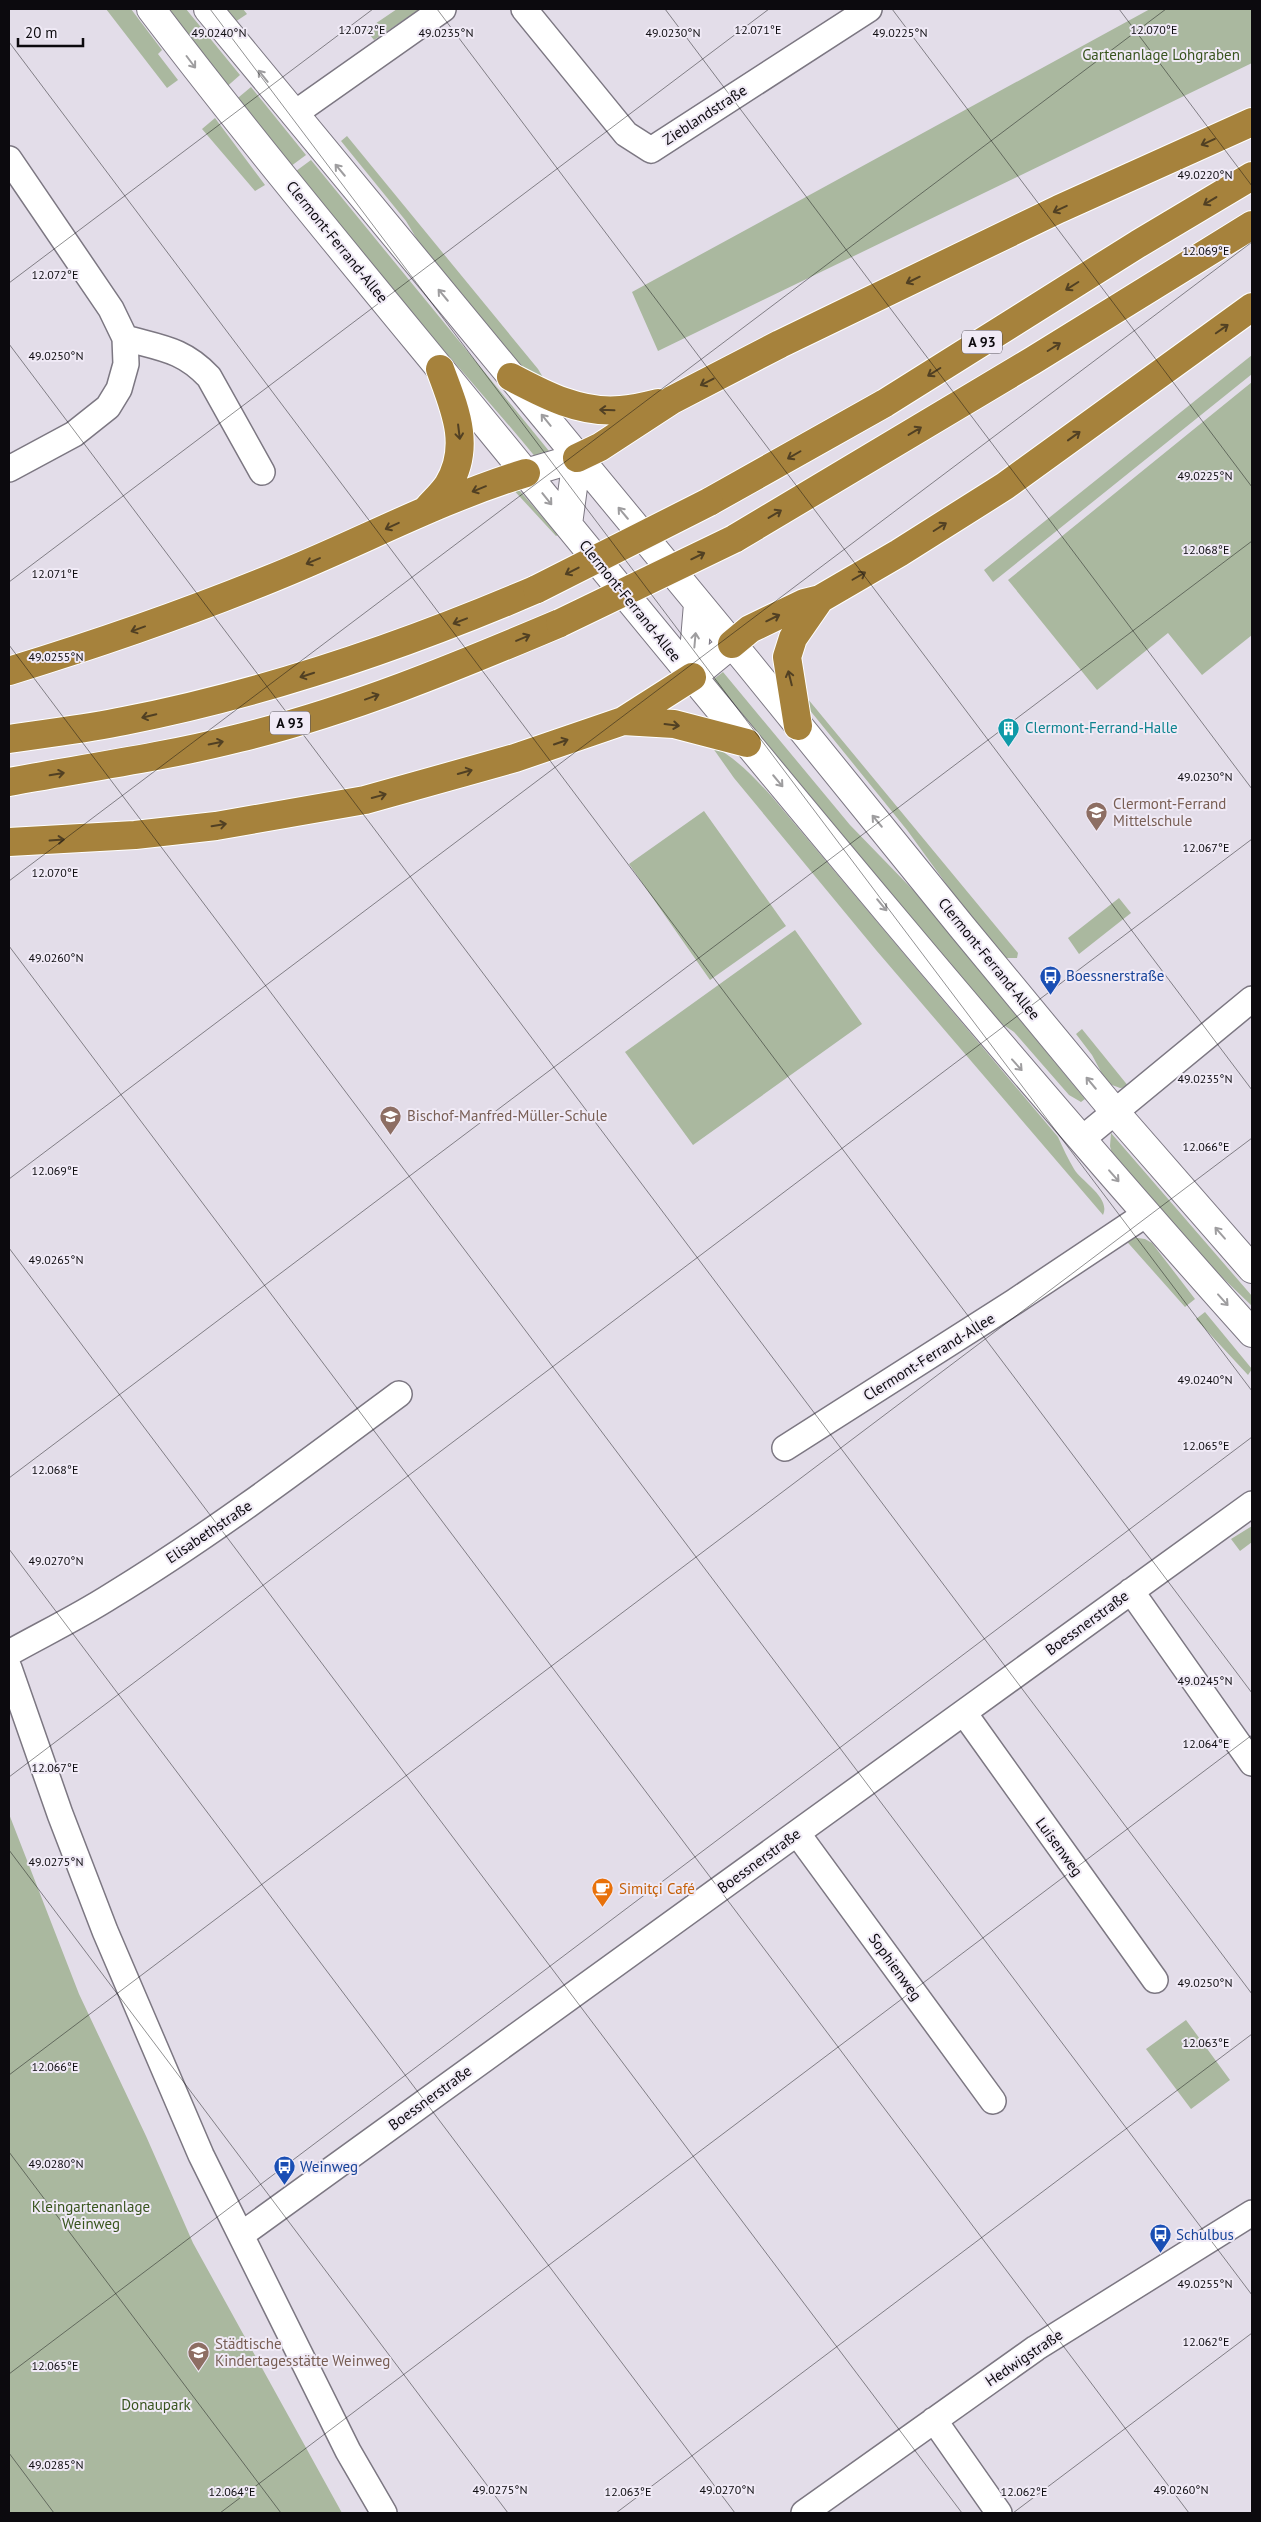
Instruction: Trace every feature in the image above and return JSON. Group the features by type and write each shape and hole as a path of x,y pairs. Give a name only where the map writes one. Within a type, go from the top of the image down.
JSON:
{"highway":[{"path":"577,458 600,447 672,400 780,344 1050,214 1252,122"},
{"name":"A 93","path":"9,739 124,722 221,699 303,676 460,622 537,589 709,502 885,403 1138,244 1252,176"},
{"name":"A 93","path":"9,782 145,759 240,738 350,704 468,662 560,623 734,539 1252,225"},
{"path":"732,644 750,629 804,603 820,599 899,553 1005,486 1252,307"},
{"path":"426,510 448,486 456,466 460,446 456,413 440,369"},
{"path":"511,377 568,403 598,410 621,410 672,400"},
{"path":"9,671 93,645 270,579 426,510 526,473"},
{"path":"798,726 788,657 793,638 820,599"},
{"path":"9,842 135,835 216,826 365,800 515,758 623,721 692,677"},
{"path":"623,721 674,724 747,743"}],"street":[{"name":"Clermont-Ferrand-Allee","path":"151,9 275,166 440,369 984,1029 1252,1333"},
{"name":"Clermont-Ferrand-Allee","path":"208,9 1115,1112 1252,1269"},
{"path":"294,114 443,9"},
{"name":"Zieblandstraße","path":"524,9 626,134 651,150 869,9"},
{"path":"9,159 111,309 124,338 126,364 119,389 108,407 74,434 9,469"},
{"path":"124,338 178,352 197,365 209,377 262,472"},
{"path":"526,473 577,458 568,524"},
{"name":"Clermont-Ferrand-Allee","path":"692,677 698,604"},
{"name":"Clermont-Ferrand-Allee","path":"692,677 732,644"},
{"path":"1082,1139 1252,1000"},
{"name":"Clermont-Ferrand-Allee","path":"785,1448 1014,1302 1146,1214"},
{"name":"Elisabethstraße","path":"9,1653 110,1597 171,1557 258,1498 400,1394"},
{"name":"Boessnerstraße","path":"241,2235 1252,1504"},
{"path":"1131,1591 1252,1763"},
{"path":"9,1668 60,1814 105,1931 201,2156 348,2450 384,2513"},
{"name":"Luisenweg","path":"964,1713 1155,1980"},
{"name":"Sophienweg","path":"797,1833 993,2101"},
{"name":"Hedwigstraße","path":"804,2513 1036,2348 1252,2213"},
{"path":"934,2420 999,2513"}],"green space":[{"path":"106,9 131,9 162,50 158,54 178,80 167,88"},
{"path":"161,9 186,9 240,75 223,90"},
{"path":"224,9 243,9 247,14 235,22"},
{"path":"397,9 420,9 374,40 366,30"},
{"name":"Gartenanlage Lohgraben","path":"1150,9 1252,9 1252,63 658,351 632,292"},
{"path":"251,87 306,155 287,169 233,102"},
{"path":"215,118 265,185 255,191 202,129"},
{"path":"347,136 538,369 550,389 515,364 427,256 406,221 341,141"},
{"path":"311,160 549,451 549,457 537,459 292,174"},
{"path":"1252,355 1252,374 993,582 984,570"},
{"path":"1252,382 1252,635 1202,675 1168,633 1097,690 1008,580"},
{"path":"509,485 520,491 558,535 556,536"},
{"path":"723,672 850,825 914,891 1085,1099 1081,1102 1069,1095 1014,1032 983,1011 710,682"},
{"path":"798,687 1018,953 1017,958 1000,958 907,830 804,703"},
{"path":"710,744 744,768 773,798 1058,1137 1074,1169 1103,1202 1103,1215 876,950 734,778"},
{"path":"704,811 786,926 710,980 629,864"},
{"path":"1119,898 1131,913 1079,954 1068,938"},
{"path":"795,930 862,1024 693,1145 625,1052"},
{"path":"1082,1029 1129,1087 1120,1088 1107,1083 1092,1055 1076,1034"},
{"path":"1111,1133 1252,1296 1252,1306 1175,1232 1113,1158 1110,1146"},
{"path":"1122,1236 1145,1239 1152,1243 1195,1299 1185,1307"},
{"path":"1205,1312 1252,1369 1248,1375 1196,1319"},
{"path":"1252,1526 1252,1542 1240,1551 1231,1539"},
{"path":"9,1814 79,1994 146,2136 193,2243 342,2513 9,2513"},
{"path":"1186,2020 1230,2080 1191,2109 1146,2049"}],"place":[{"name":"Clermont-Ferrand-Halle","path":"1009,747"},
{"name":"Clermont-Ferrand Mittelschule","path":"1097,832"},
{"name":"Boessnerstraße","path":"1050,995"},
{"name":"Bischof-Manfred-Müller-Schule","path":"391,1135"},
{"name":"Simitçi Café","path":"603,1908"},
{"name":"Weinweg","path":"284,2186"},
{"name":"Schulbus","path":"1160,2254"},
{"name":"Städtische Kindertagesstätte Weinweg","path":"199,2372"}],"park label":[{"name":"Kleingartenanlage Weinweg","path":"91,2216"},
{"name":"Donaupark","path":"156,2405"}]}
